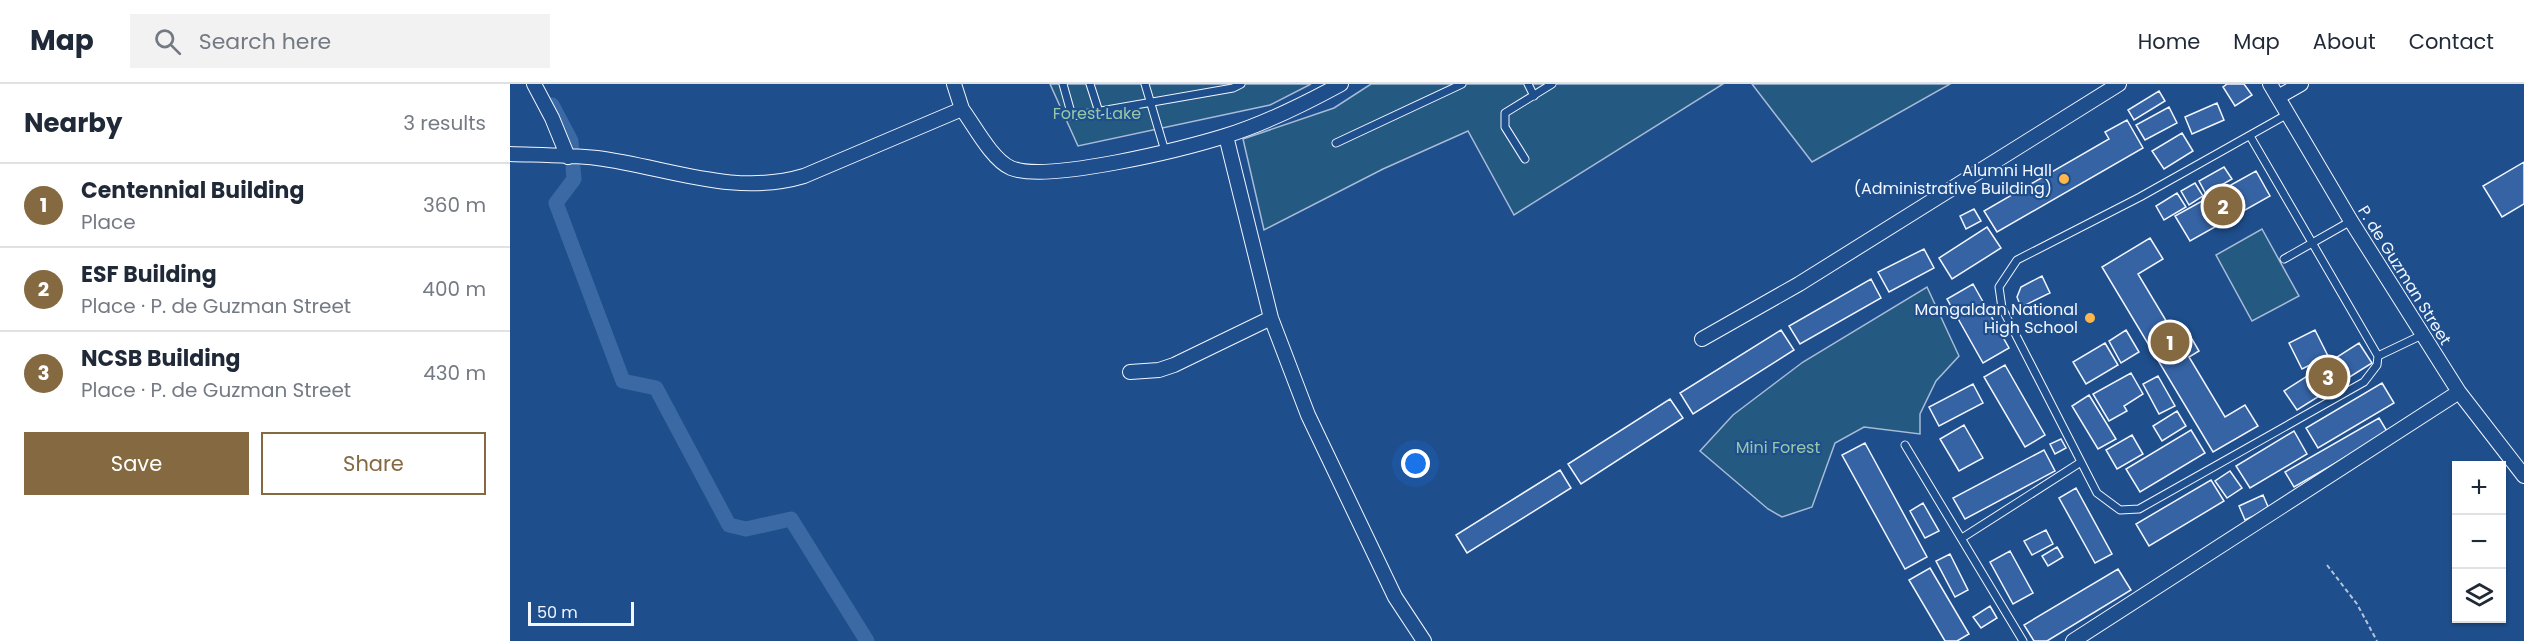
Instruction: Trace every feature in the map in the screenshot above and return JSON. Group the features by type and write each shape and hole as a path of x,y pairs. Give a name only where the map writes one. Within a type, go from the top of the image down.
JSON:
{"street":[{"path":"534,84 552,118 568,157"},
{"path":"954,84 962,109 997,159 1009,167 1022,171 1064,170 1124,161 1226,136 1332,86"},
{"path":"1702,339 1799,284 2119,84"},
{"name":"P. de Guzman Street","path":"2270,84 2286,115 2422,335 2459,392 2524,476"},
{"path":"2278,97 2301,84"},
{"path":"510,154 599,159 725,183 783,182 815,171 962,109"},
{"path":"1226,136 1271,318 1308,415 1395,597 1424,641"},
{"path":"1130,372 1159,370 1174,365 1271,318"},
{"path":"2073,641 2459,392"}],"lane":[{"path":"1063,84 1072,116 1233,88 1241,84"},
{"path":"1090,84 1099,112"},
{"path":"1145,84 1165,151"},
{"path":"1336,143 1462,84"},
{"path":"1528,84 1534,96"},
{"path":"1525,159 1505,127 1505,113 1552,84"},
{"path":"2250,136 2378,356 2377,365 2364,382 2139,509 2120,510 2097,493 2002,308 1999,287 2018,260 2140,197 2286,115"},
{"path":"2284,260 2351,221"},
{"path":"2378,356 2422,335"},
{"path":"1905,445 2023,641"},
{"path":"1962,538 2081,462"}],"path":[{"path":"2327,565 2356,604 2377,641"}],"green space":[{"name":"Forest Lake","path":"1050,84 1311,84 1270,105 1078,146"},
{"path":"1371,84 1723,84 1514,215 1468,131 1383,169 1264,230 1243,139 1334,108"},
{"path":"1752,84 1950,84 1812,162"},
{"path":"2262,229 2299,296 2252,321 2216,255"},
{"name":"Mini Forest","path":"1927,287 1959,356 1936,381 1920,414 1920,434 1864,427 1835,443 1812,507 1782,517 1768,509 1700,451 1733,415 1803,362"}],"building":[{"path":"2227,84 2244,84 2252,95 2235,106 2223,87"},
{"path":"2159,91 2165,101 2134,120 2128,110"},
{"path":"2217,103 2224,120 2192,134 2185,117"},
{"path":"2169,107 2177,123 2145,140 2136,125"},
{"name":"Alumni Hall (Administrative Building)","path":"2127,120 2143,148 1997,232 1984,211 2109,139 2105,132"},
{"path":"2182,133 2193,151 2164,169 2152,151"},
{"path":"2524,162 2524,204 2502,217 2483,186"},
{"path":"2224,167 2232,179 2206,194 2199,181"},
{"path":"2256,171 2270,196 2190,241 2175,216"},
{"path":"2195,183 2203,196 2189,205 2181,191"},
{"path":"2177,193 2186,207 2164,220 2156,206"},
{"path":"1974,209 1981,221 1966,229 1960,216"},
{"path":"1987,227 2001,248 1952,279 1939,258"},
{"path":"2150,238 2163,259 2138,274 2174,334 2185,327 2199,351 2189,357 2225,417 2245,405 2258,426 2213,452 2102,267"},
{"path":"1924,249 1934,268 1889,292 1878,272"},
{"path":"2042,276 2050,293 2021,307 2017,297 2021,287"},
{"path":"1871,279 1881,298 1800,344 1789,326"},
{"path":"1973,284 2009,348 1983,363 1947,299"},
{"path":"1781,330 1794,350 1693,414 1680,393"},
{"path":"2126,330 2139,352 2121,363 2109,341"},
{"path":"2315,330 2328,356 2302,369 2289,343"},
{"path":"2105,343 2118,365 2086,384 2073,362"},
{"path":"2359,343 2372,363 2297,410 2284,391"},
{"path":"2005,365 2045,435 2025,447 1984,377"},
{"path":"2131,373 2143,394 2124,406 2127,411 2109,421 2093,394"},
{"path":"2158,376 2175,406 2159,414 2143,384"},
{"path":"2382,383 2394,403 2318,448 2306,428"},
{"path":"1973,384 1983,403 1939,426 1929,407"},
{"path":"2089,395 2116,439 2098,449 2072,406"},
{"path":"1670,399 1683,418 1581,484 1568,464"},
{"path":"2177,411 2186,426 2162,441 2153,426"},
{"path":"2379,418 2388,433 2294,487 2285,472"},
{"path":"1964,425 1983,458 1959,471 1940,439"},
{"path":"2191,430 2205,453 2140,492 2126,469"},
{"path":"2294,431 2307,454 2250,488 2236,466"},
{"path":"2132,435 2143,454 2117,469 2106,450"},
{"path":"2061,439 2066,448 2055,454 2050,444"},
{"path":"1865,443 1927,557 1905,569 1842,455"},
{"path":"2044,450 2055,471 1965,519 1953,498"},
{"path":"1560,470 1571,488 1467,553 1456,535"},
{"path":"2230,471 2242,488 2227,498 2215,481"},
{"path":"2211,480 2224,501 2149,546 2136,524"},
{"path":"2076,488 2112,554 2095,563 2059,498"},
{"path":"2263,495 2269,509 2245,520 2239,506"},
{"path":"1923,503 1939,531 1925,538 1910,511"},
{"path":"2046,530 2053,544 2032,555 2024,541"},
{"path":"2057,547 2063,557 2048,566 2042,556"},
{"path":"2010,551 2033,593 2013,604 1990,562"},
{"path":"1950,554 1968,590 1955,597 1936,561"},
{"path":"1930,568 1969,634 1957,641 1945,641 1909,580"},
{"path":"2118,569 2131,590 2047,641 2034,641 2024,625"},
{"path":"1990,606 1997,618 1981,628 1973,617"}],"waterway":[{"path":"552,105 571,141 572,155"},
{"path":"573,168 574,179 556,203 623,381 656,388 729,525 746,529 791,519 867,641"}],"place":[{"name":"Alumni Hall (Administrative Building)","path":"2064,179"},
{"name":"ESF Building","path":"2223,206"},
{"name":"Mangaldan National High School","path":"2090,318"},
{"name":"Centennial Building","path":"2170,342"},
{"name":"NCSB Building","path":"2328,377"}]}
